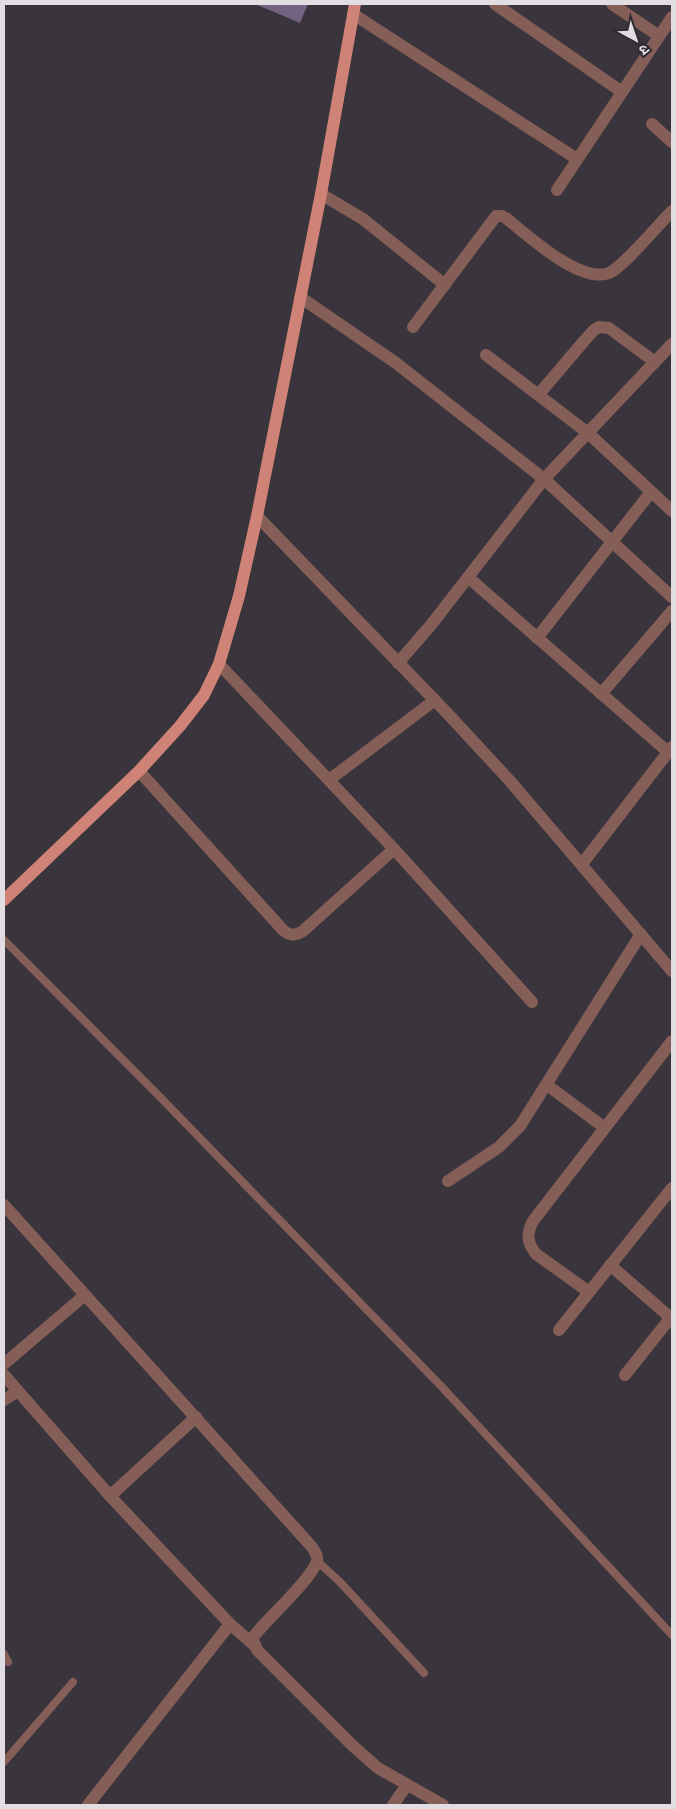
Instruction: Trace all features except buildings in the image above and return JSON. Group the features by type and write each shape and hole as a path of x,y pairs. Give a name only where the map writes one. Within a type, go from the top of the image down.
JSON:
{"main road":[{"path":"4,900 140,771 180,726 204,695 219,664 239,596 257,516 321,194 354,9"}],"street":[{"path":"494,4 622,92"},
{"path":"612,4 659,36"},
{"path":"354,9 577,158"},
{"path":"557,190 672,17"},
{"path":"652,124 672,142"},
{"path":"321,194 363,219 445,285"},
{"path":"413,327 496,216 506,218 568,264 586,272 602,274 618,268 672,211"},
{"path":"300,297 396,364 544,479 672,597"},
{"path":"539,394 584,341 599,327 609,328 655,362"},
{"path":"398,663 432,625 544,479 672,344"},
{"path":"486,356 539,394 588,433 651,492 670,506"},
{"path":"537,638 651,492"},
{"path":"257,516 435,700 510,782 672,971"},
{"path":"469,578 602,694 670,750 582,864"},
{"path":"602,694 672,611"},
{"path":"219,664 394,849 532,1002"},
{"path":"329,780 435,700"},
{"path":"140,771 289,935 297,935 303,931 394,849"},
{"path":"448,1181 510,1138 529,1113 641,934"},
{"path":"589,1292 536,1254 530,1245 528,1230 672,1041"},
{"path":"546,1085 605,1128"},
{"path":"559,1330 672,1188"},
{"path":"4,1205 312,1547 316,1554 317,1561 308,1577 254,1636 254,1645"},
{"path":"610,1265 672,1317 625,1376"},
{"path":"4,1364 85,1295"},
{"path":"4,1375 110,1496 230,1624 254,1645 353,1746 378,1768 443,1805"},
{"path":"4,1400 18,1391"},
{"path":"110,1496 196,1418"},
{"path":"88,1805 230,1624"},
{"path":"393,1805 407,1785"}],"lane":[{"path":"4,940 158,1095 441,1386 672,1635"},
{"path":"317,1561 340,1582 424,1673"},
{"path":"4,1654 8,1662"},
{"path":"4,1762 73,1682"}]}
